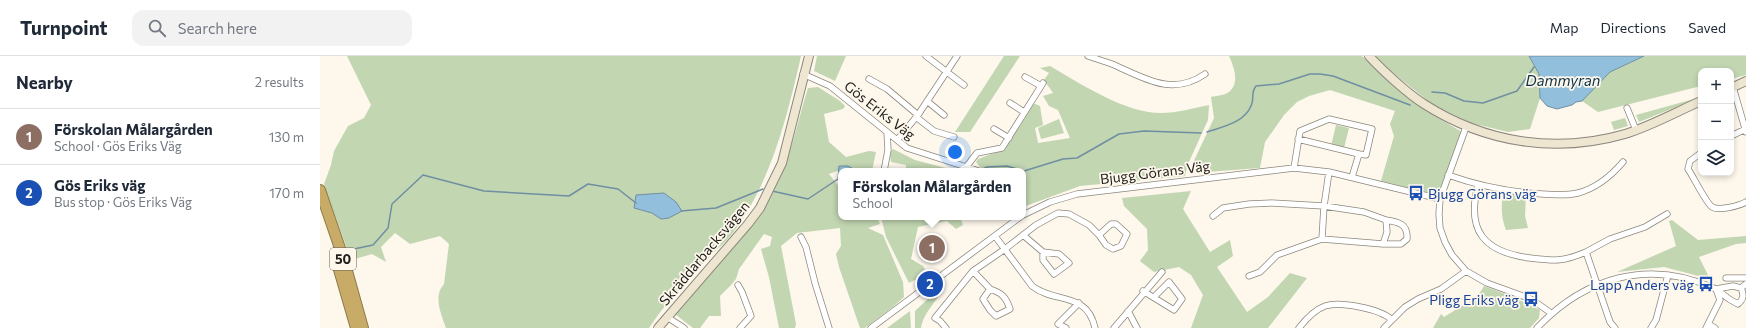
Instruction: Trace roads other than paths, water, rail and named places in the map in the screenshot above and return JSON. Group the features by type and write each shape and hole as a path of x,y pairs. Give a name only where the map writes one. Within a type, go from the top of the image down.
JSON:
{"highway":[{"name":"50","path":"320,190 344,260 363,328"},
{"name":"50","path":"320,211 356,328"}],"street":[{"name":"Skräddarbacksvägen","path":"658,328 760,208 782,163 803,74 809,56"},
{"path":"926,56 946,73 964,85"},
{"path":"897,140 917,116 957,56"},
{"path":"1088,56 1157,84 1171,85 1184,83 1198,79 1206,74"},
{"path":"1369,56 1423,104 1466,127 1492,135 1538,144 1572,144 1603,140 1636,130 1698,102"},
{"name":"Gös Eriks Väg","path":"803,74 830,86 907,148 972,168"},
{"path":"967,166 977,153 1002,148 1009,138 1042,85 1025,76"},
{"path":"869,79 887,89 934,131 954,137"},
{"path":"1734,86 1746,81"},
{"path":"1734,93 1746,130 1734,135"},
{"path":"927,101 944,115"},
{"path":"1010,103 1024,112"},
{"path":"1627,108 1636,130"},
{"path":"1294,168 1298,140 1300,131 1329,119 1372,129 1366,155 1298,140"},
{"path":"1466,127 1440,199 1440,228 1445,242 1452,255 1466,271 1487,283 1531,299 1551,313"},
{"path":"994,129 1009,138"},
{"path":"884,168 888,150 887,132"},
{"path":"1352,177 1359,154"},
{"path":"1698,155 1690,161 1688,169 1710,204 1718,208 1738,206 1746,202"},
{"path":"1448,175 1478,185 1522,193 1562,195 1578,193 1596,186 1610,176 1623,162"},
{"name":"Bjugg Görans Väg","path":"1026,214 1050,202 1077,194 1294,168 1329,172 1440,199"},
{"path":"1322,239 1324,206 1329,172"},
{"path":"1478,185 1474,217 1478,228 1482,236 1489,244 1494,248 1512,256 1549,261 1567,260 1610,239 1645,227 1667,214"},
{"path":"1213,216 1223,208 1249,204 1272,203 1324,206 1364,212 1404,226 1407,231 1407,239 1402,244 1322,239 1277,255 1260,272 1249,276"},
{"path":"944,327 940,321 934,318 974,271 1036,225 1058,213 1069,214 1089,224 1106,245 1113,249 1121,246 1127,234 1116,224 1111,224 1099,235"},
{"path":"871,328 1016,220"},
{"path":"1383,244 1387,232 1386,220"},
{"path":"1023,235 1043,252 1059,254 1069,263 1054,274 1043,260 1043,252"},
{"path":"995,236 1032,286 1039,292 1063,297 1078,303 1090,314 1095,328"},
{"path":"801,238 806,247 829,328"},
{"path":"1586,252 1610,322 1615,328"},
{"path":"974,271 990,289 1002,294 1007,300 1010,309 996,316 983,299 990,289"},
{"path":"1384,328 1405,307 1418,299 1441,289 1466,271"},
{"path":"1114,328 1143,292 1162,272"},
{"path":"1537,328 1551,313 1582,291 1597,287 1616,278 1646,273 1668,275 1706,284 1738,304 1742,301 1744,286 1716,289"},
{"path":"1652,328 1656,320 1668,275"},
{"path":"1726,278 1746,278"},
{"path":"1143,292 1174,310 1182,299 1169,282 1154,297"},
{"path":"738,285 751,316 740,328"},
{"path":"1715,328 1707,326 1720,300 1716,289"},
{"path":"1063,327 1058,324 1078,303"},
{"path":"1299,328 1308,316 1326,306 1347,306 1371,309 1388,316 1392,320"},
{"path":"1128,312 1136,328"},
{"path":"667,317 684,328"}],"water":[{"name":"Dammyran","path":"1529,56 1644,56 1610,72 1582,101 1557,109 1547,106 1540,98 1539,74"},
{"path":"839,166 848,166 852,168 839,168"},
{"path":"664,193 676,202 682,211 669,218 661,219 652,213 634,208 636,195"}],"waterway":[{"path":"1432,92 1445,93 1464,101 1483,103 1517,91 1534,67"},
{"path":"1207,132 1232,124 1243,117 1251,106 1253,101 1253,91 1256,86 1279,84 1310,74 1333,76 1410,105"},
{"path":"1026,170 1063,159 1077,158 1119,134 1144,131 1201,133"},
{"path":"985,168 1007,166 1014,168"},
{"path":"349,250 373,245 388,228 392,204 423,175 484,191 569,196 588,184 618,189 636,203"},
{"path":"772,191 808,199 838,179"},
{"path":"681,211 716,208 763,189"}],"place":[{"name":"Bjugg Görans väg","path":"1416,193"},
{"name":"Förskolan Målargården","path":"932,248"},
{"name":"Gös Eriks väg","path":"930,284"},
{"name":"Lapp Anders väg","path":"1706,284"},
{"name":"Pligg Eriks väg","path":"1531,299"}]}
